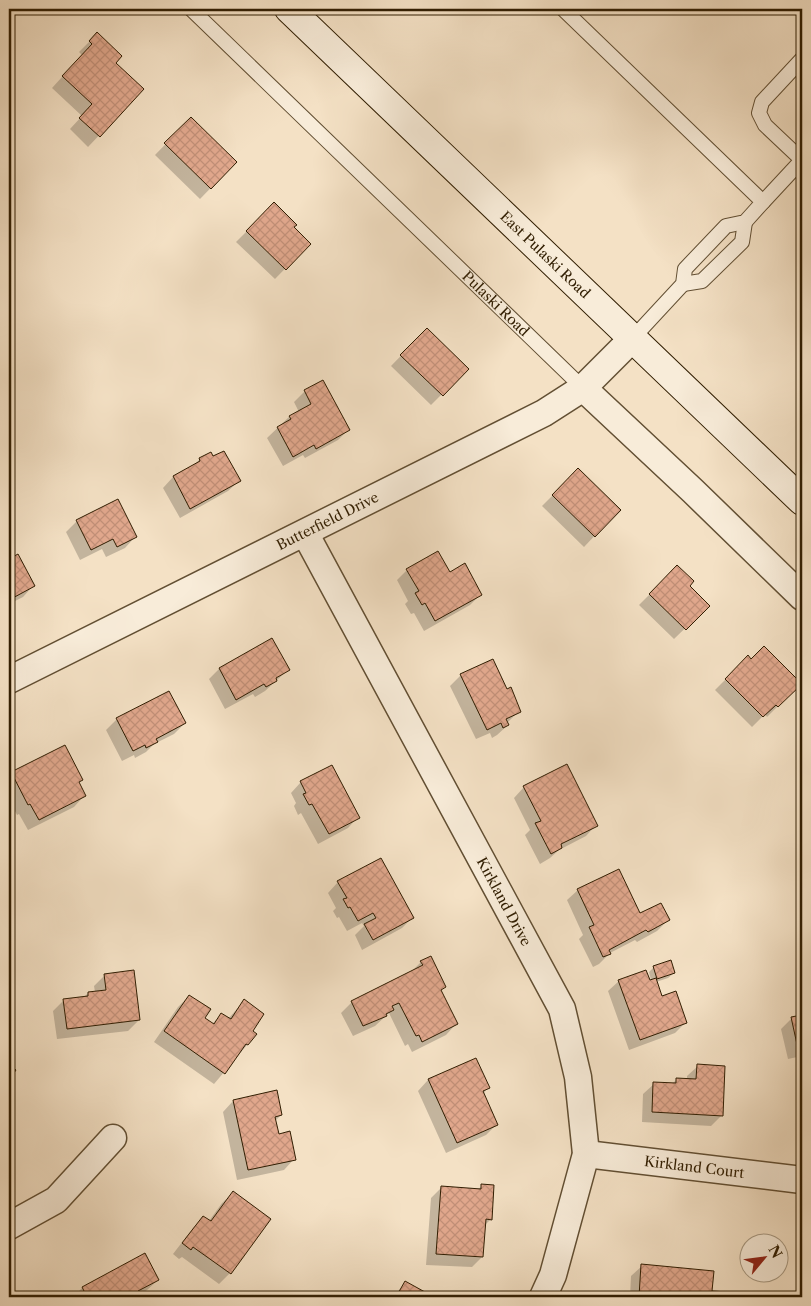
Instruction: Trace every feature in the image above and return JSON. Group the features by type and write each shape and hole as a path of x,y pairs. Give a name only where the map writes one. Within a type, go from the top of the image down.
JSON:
{"main road":[{"name":"East Pulaski Road","path":"289,9 802,501"}],"street":[{"name":"Butterfield Drive","path":"9,680 544,412 582,388 632,339"},
{"name":"Pulaski Road","path":"582,388 693,491 802,597"},
{"name":"Kirkland Drive","path":"305,533 562,1009 578,1077 586,1154 553,1275 543,1297"},
{"path":"9,1226 56,1200 112,1138"},
{"name":"Kirkland Court","path":"586,1154 802,1180"}],"lane":[{"name":"Pulaski Road","path":"191,9 582,388"},
{"path":"562,9 763,202"},
{"path":"683,284 702,282 742,242 745,222 802,160 765,125 759,114 762,102 802,59"},
{"path":"632,339 683,284 685,269 726,226 745,222"}],"building":[{"path":"97,32 122,56 116,63 144,89 100,137 79,118 92,104 62,76 92,44 89,41"},
{"path":"191,117 237,162 211,189 164,143"},
{"path":"274,202 297,225 294,227 311,244 286,270 246,231"},
{"path":"427,328 469,369 443,396 400,355"},
{"path":"323,380 350,430 316,449 314,445 293,457 277,427 291,419 289,416 311,404 304,390"},
{"path":"224,451 241,481 190,509 173,476 200,461 199,458 211,452 213,456"},
{"path":"578,468 621,510 595,537 552,495"},
{"path":"118,499 137,537 117,547 113,539 91,550 76,520"},
{"path":"438,551 450,572 465,563 482,595 435,621 425,603 422,605 415,593 419,591 406,569"},
{"path":"18,554 35,586 9,600 9,559"},
{"path":"677,565 694,581 690,586 710,606 686,630 649,594"},
{"path":"272,638 290,670 276,678 277,681 266,687 264,684 236,700 219,668"},
{"path":"764,646 802,684 778,707 776,705 763,717 725,679 748,655 751,659"},
{"path":"493,659 507,689 511,687 521,712 506,719 509,725 503,728 501,723 487,730 460,674"},
{"path":"169,691 186,723 156,739 158,742 146,748 145,745 133,751 116,718"},
{"path":"65,745 83,780 79,782 86,796 39,820 30,804 28,805 11,772"},
{"path":"567,764 598,826 561,844 562,848 551,854 535,823 541,821 523,786"},
{"path":"332,765 360,818 329,834 312,804 309,805 303,794 306,793 300,781"},
{"path":"381,858 414,918 373,940 364,924 376,918 373,913 358,921 343,899 347,898 337,881"},
{"path":"619,869 640,913 661,903 670,920 648,932 646,930 609,950 611,954 603,957 589,927 594,925 577,889"},
{"path":"431,956 446,987 441,990 458,1024 422,1042 419,1035 416,1036 399,1003 392,1006 394,1010 386,1014 387,1016 363,1026 351,1001 423,965 420,961"},
{"path":"671,960 675,973 657,979 653,966"},
{"path":"134,970 140,1020 67,1029 63,999 88,996 88,992 106,990 104,974"},
{"path":"646,970 650,980 656,978 662,996 676,991 687,1023 640,1040 618,980"},
{"path":"189,995 211,1009 205,1018 214,1024 221,1013 231,1019 244,999 264,1014 253,1031 257,1034 248,1045 246,1044 225,1074 164,1031"},
{"path":"802,1015 802,1048 798,1049 791,1017"},
{"path":"476,1058 490,1088 483,1091 498,1125 457,1143 428,1079"},
{"path":"9,1064 16,1070 9,1080"},
{"path":"697,1064 725,1066 723,1116 652,1112 653,1082 676,1083 676,1078 696,1079"},
{"path":"277,1090 282,1115 275,1117 279,1134 290,1131 296,1160 248,1170 233,1100"},
{"path":"481,1184 494,1185 492,1220 486,1219 483,1257 436,1254 441,1186 481,1189"},
{"path":"233,1191 271,1219 231,1274 193,1247 191,1250 182,1243 203,1216 211,1221"},
{"path":"145,1253 159,1280 138,1291 140,1295 135,1297 87,1297 82,1287"},
{"path":"641,1264 714,1271 712,1291 729,1292 728,1297 639,1297"},
{"path":"405,1281 434,1297 396,1297"}]}
